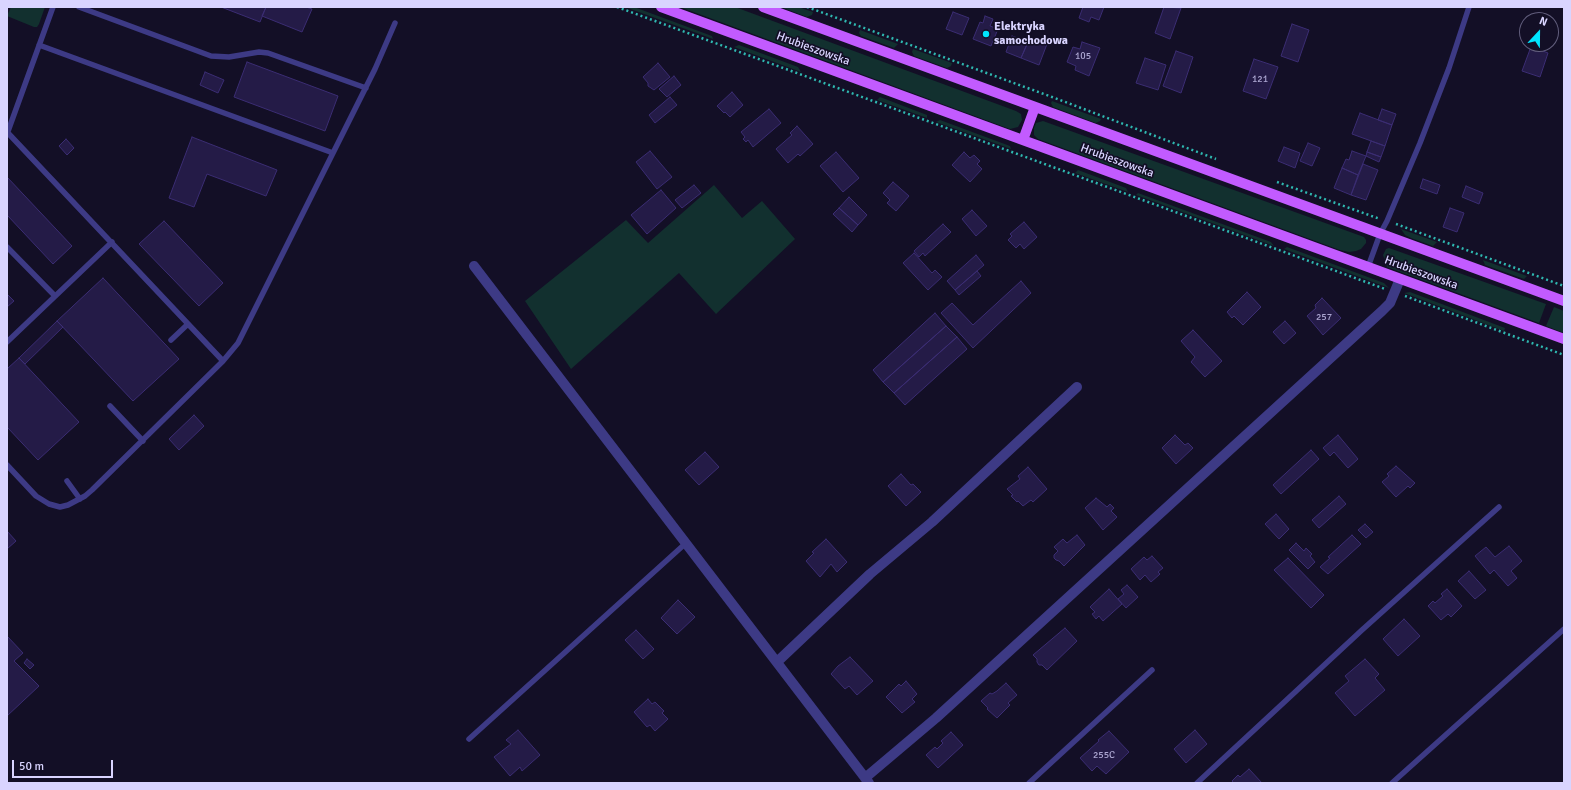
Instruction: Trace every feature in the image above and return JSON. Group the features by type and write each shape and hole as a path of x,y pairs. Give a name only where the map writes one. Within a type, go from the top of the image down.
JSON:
{"main road":[{"name":"Hrubieszowska","path":"661,7 1564,339"},
{"name":"Hrubieszowska","path":"763,7 1564,301"},
{"path":"1023,140 1035,107"}],"street":[{"path":"474,266 867,780 1390,303 1400,279"},
{"path":"777,662 870,574 932,522 1077,387"}],"lane":[{"path":"53,7 7,133 224,361"},
{"path":"79,7 211,56 229,57 259,52 268,53 366,88"},
{"path":"1368,267 1380,234 1388,221 1420,143 1446,75 1469,7"},
{"path":"7,465 36,496 48,504 60,507 68,505 80,499 92,490 224,361 238,343 366,88 395,23"},
{"path":"39,45 333,153"},
{"path":"7,342 112,242"},
{"path":"7,248 55,296"},
{"path":"170,340 188,324"},
{"path":"110,406 143,440"},
{"path":"67,481 80,499"},
{"path":"1197,783 1362,630 1499,507"},
{"path":"469,739 686,543"},
{"path":"1392,783 1564,629"},
{"path":"1029,783 1152,670"}],"path":[{"path":"617,7 1564,355"},
{"path":"807,7 1052,97 1222,162"},
{"path":"1275,181 1564,286"}],"green space":[{"path":"11,7 45,7 39,24 37,27 34,27 7,16"},
{"path":"625,7 634,7 712,36 713,39"},
{"path":"680,7 735,7 1016,111 1021,114 1022,120 1018,127 1010,129"},
{"path":"781,7 798,7 813,12 812,15 807,17"},
{"path":"860,30 898,44 894,48 861,36 859,33"},
{"path":"739,45 798,67 801,72 734,47"},
{"path":"913,49 952,63 951,66 947,68 914,56 912,52"},
{"path":"880,97 927,115 927,118 877,100"},
{"path":"1052,101 1101,119 1096,123 1053,107 1051,103"},
{"path":"940,120 1010,146 1011,149 936,122"},
{"path":"1043,121 1364,237 1366,243 1361,249 1356,251 1349,252 1340,250 1038,139 1034,135 1034,128 1036,123"},
{"path":"1078,170 1126,188 1128,192 1075,173"},
{"path":"714,185 742,218 762,201 795,239 716,314 679,273 571,369 525,301 626,220 648,243"},
{"path":"1138,193 1271,242 1274,246 1136,195"},
{"path":"1401,229 1437,242 1433,246 1405,235"},
{"path":"1287,247 1384,283 1389,288 1284,249"},
{"path":"1389,248 1546,304 1539,323 1387,267 1383,255 1386,249"},
{"path":"1483,260 1527,276 1524,279 1485,265"},
{"path":"1410,292 1505,328 1504,331 1404,293"},
{"path":"1554,307 1564,311 1564,333 1546,326"}],"building":[{"path":"221,7 266,7 260,22"},
{"path":"266,7 306,7 312,9 302,32 262,16"},
{"path":"1083,7 1104,7 1099,20 1091,17 1089,22 1079,18"},
{"path":"1164,7 1181,8 1170,39 1155,33"},
{"path":"953,12 969,18 962,35 946,29"},
{"name":"Elektryka samochodowa","path":"985,16 993,19 990,26 998,29 991,46 973,39 980,22 983,23"},
{"path":"1292,24 1309,30 1298,62 1281,56"},
{"path":"1012,36 1028,42 1021,58 1006,52"},
{"path":"1036,40 1047,44 1039,65 1021,58 1028,42 1034,45"},
{"path":"1082,42 1100,48 1089,76 1075,70 1076,66 1067,62 1073,47 1080,49"},
{"path":"1176,51 1193,57 1181,93 1163,86"},
{"path":"1529,52 1548,53 1540,77 1522,71"},
{"path":"1145,58 1166,65 1158,90 1136,83"},
{"path":"1254,59 1278,67 1266,99 1243,91"},
{"path":"247,62 338,96 325,131 234,97"},
{"path":"658,63 670,77 654,90 648,86 648,83 643,77"},
{"path":"205,72 224,80 218,93 200,85"},
{"path":"674,76 681,85 667,97 659,89"},
{"path":"732,92 743,105 730,117 717,106"},
{"path":"670,97 677,105 655,123 649,115"},
{"path":"769,109 781,123 753,147 748,140 746,142 743,139 745,137 741,132"},
{"path":"1382,109 1396,114 1392,125 1378,120"},
{"path":"1360,113 1392,125 1385,146 1352,134"},
{"path":"797,126 813,144 800,156 798,154 788,163 776,149 792,135 790,133"},
{"path":"192,137 277,170 266,196 207,174 194,207 169,198"},
{"path":"66,139 74,148 67,155 59,146"},
{"path":"1371,141 1385,146 1381,157 1367,152"},
{"path":"1308,143 1320,148 1312,166 1300,161"},
{"path":"1284,147 1300,153 1295,168 1278,161"},
{"path":"650,151 672,177 657,189 636,162"},
{"path":"1352,151 1366,156 1358,175 1342,168 1346,159 1349,160"},
{"path":"836,152 859,178 843,192 820,166"},
{"path":"964,152 970,158 974,155 980,161 977,164 982,169 970,182 952,165"},
{"path":"1367,152 1381,157 1379,162 1366,156"},
{"path":"1363,164 1378,170 1366,200 1351,195"},
{"path":"1342,168 1358,175 1351,195 1334,188"},
{"path":"7,177 72,246 53,264 7,215"},
{"path":"1423,179 1440,185 1437,194 1420,188"},
{"path":"893,182 909,196 896,211 887,203 890,200 883,193"},
{"path":"694,185 701,193 682,208 675,200"},
{"path":"1466,186 1483,193 1479,204 1462,197"},
{"path":"661,190 676,208 647,234 631,215"},
{"path":"849,197 867,215 858,225 839,208"},
{"path":"839,208 858,225 852,232 833,214"},
{"path":"1450,208 1464,213 1457,232 1443,227"},
{"path":"972,210 987,226 976,236 962,219"},
{"path":"164,221 223,283 199,306 139,244"},
{"path":"1024,222 1037,237 1024,249 1020,244 1016,248 1008,240 1012,236 1010,234"},
{"path":"943,224 951,232 925,256 923,253 919,257 914,251"},
{"path":"914,253 932,273 935,270 942,277 928,290 903,263"},
{"path":"976,255 984,265 955,290 947,281"},
{"path":"977,271 981,276 959,295 955,290"},
{"path":"103,278 179,359 133,401 57,321"},
{"path":"1021,281 1031,293 973,348 941,313 952,303 973,325"},
{"path":"1247,292 1261,307 1243,325 1234,316 1232,318 1227,312"},
{"path":"7,294 14,301 7,307"},
{"path":"1322,298 1341,318 1323,335 1307,316 1316,308 1315,305"},
{"path":"935,313 946,326 883,382 873,370"},
{"path":"57,321 63,327 25,364 19,358"},
{"path":"1285,321 1296,333 1284,344 1273,332"},
{"path":"946,326 957,337 894,393 883,382"},
{"path":"1193,330 1222,361 1205,377 1191,362 1195,357 1181,341"},
{"path":"957,337 967,349 905,405 894,393"},
{"path":"19,358 79,422 38,460 7,427 7,369"},
{"path":"194,415 204,426 179,450 169,439"},
{"path":"1175,435 1185,445 1188,443 1193,448 1176,464 1162,448"},
{"path":"1338,435 1358,459 1348,468 1334,452 1330,456 1323,448"},
{"path":"1311,450 1319,459 1281,494 1273,485"},
{"path":"705,452 719,467 699,485 685,470"},
{"path":"1396,466 1415,483 1410,488 1408,486 1396,497 1382,482 1389,476 1387,474"},
{"path":"1028,467 1047,489 1033,502 1031,500 1023,506 1011,496 1013,495 1007,489 1020,479 1018,476"},
{"path":"901,474 911,485 913,484 921,492 906,506 888,486"},
{"path":"1339,496 1346,504 1319,528 1312,520"},
{"path":"1096,498 1107,507 1110,504 1114,508 1111,511 1117,517 1103,530 1085,508"},
{"path":"1276,514 1289,529 1279,539 1265,524"},
{"path":"1365,524 1373,532 1366,538 1358,530"},
{"path":"7,531 16,541 7,549"},
{"path":"1077,535 1085,545 1064,566 1054,558 1054,555 1058,551 1054,547 1063,539 1067,543"},
{"path":"1352,535 1361,544 1328,574 1320,567 1330,558 1328,557"},
{"path":"826,539 847,562 837,572 831,564 820,577 806,561 814,553 812,552"},
{"path":"1296,543 1304,551 1306,548 1312,554 1310,556 1315,562 1308,569 1289,550"},
{"path":"1509,546 1522,561 1511,571 1517,578 1508,586 1494,570 1490,574 1475,556 1486,547 1495,557"},
{"path":"1152,556 1163,568 1158,572 1160,574 1151,582 1145,575 1140,580 1131,569 1144,557 1147,560"},
{"path":"1288,558 1324,595 1311,608 1274,570"},
{"path":"1469,571 1486,590 1475,599 1458,581"},
{"path":"1127,585 1138,597 1126,608 1118,599 1124,594 1121,590"},
{"path":"1109,589 1122,604 1103,621 1099,616 1096,619 1092,614 1095,612 1090,607"},
{"path":"1447,589 1462,606 1451,617 1448,614 1441,620 1428,606 1433,601 1435,603 1443,596 1441,594"},
{"path":"678,600 695,617 677,634 661,618"},
{"path":"1404,619 1420,636 1398,656 1383,639"},
{"path":"1065,628 1077,641 1047,670 1042,665 1039,665 1037,659 1033,655"},
{"path":"636,630 654,649 643,659 625,640"},
{"path":"7,636 23,653 14,661 39,686 7,716"},
{"path":"850,657 873,681 857,695 849,686 845,689 831,674 838,666"},
{"path":"27,659 34,665 30,669 24,663"},
{"path":"1365,659 1379,674 1375,678 1385,690 1355,716 1335,693 1349,681 1345,676"},
{"path":"906,681 917,694 912,699 915,702 902,713 886,697 899,684 901,686"},
{"path":"1006,683 1017,695 1008,703 1010,705 997,718 981,701 990,693 992,694 997,691"},
{"path":"648,699 652,704 655,702 664,711 662,713 668,719 655,731 650,725 647,727 634,712"},
{"path":"518,730 540,755 522,771 520,767 510,776 494,757 511,744 506,740"},
{"path":"1195,730 1207,744 1186,763 1174,749"},
{"path":"1109,731 1129,752 1106,774 1097,766 1092,771 1080,758"},
{"path":"951,732 963,745 938,768 926,755 935,747 937,749 943,743 941,741"},
{"path":"1249,769 1262,783 1234,783 1232,781 1238,775 1240,777"}],"place":[{"name":"Elektryka samochodowa","path":"986,34"}]}
